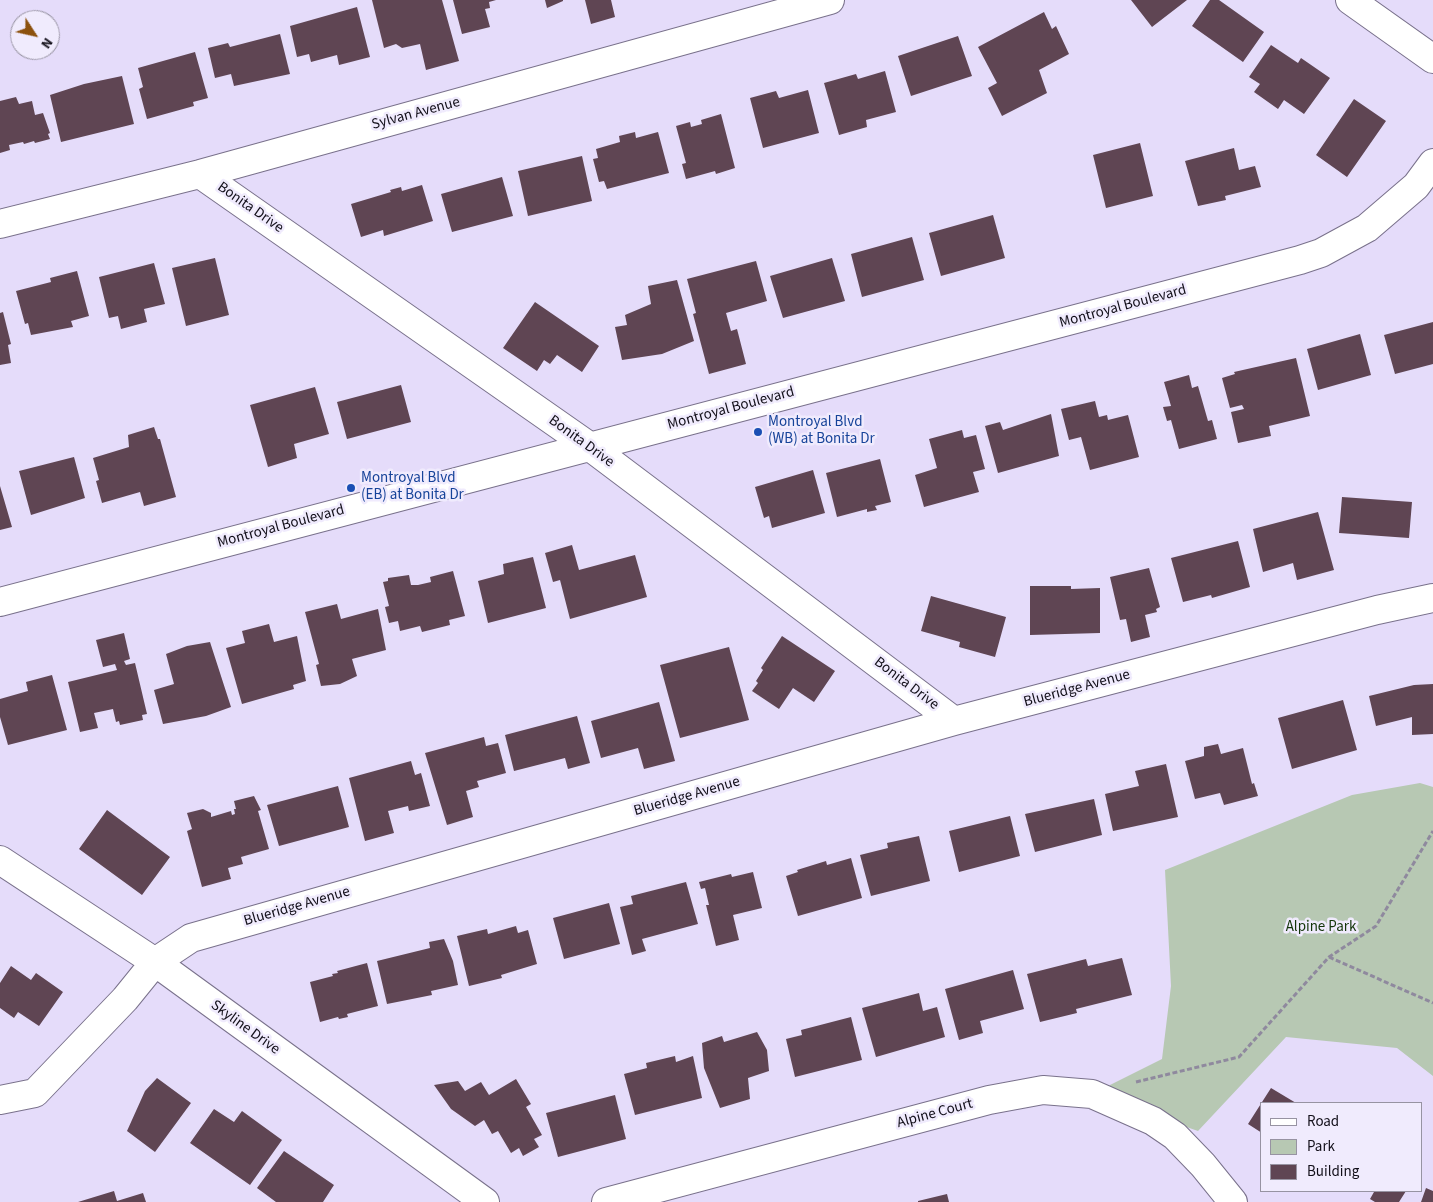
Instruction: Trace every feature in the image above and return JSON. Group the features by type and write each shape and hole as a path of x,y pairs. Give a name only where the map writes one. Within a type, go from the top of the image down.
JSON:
{"street":[{"name":"Sylvan Avenue","path":"0,224 200,174 830,0"},
{"path":"1350,0 1433,60"},
{"name":"Montroyal Boulevard","path":"0,602 1300,260 1321,253 1367,228 1416,186 1433,163"},
{"name":"Bonita Drive","path":"200,174 589,446 954,721"},
{"name":"Blueridge Avenue","path":"0,1100 35,1093 125,999 155,962 192,938 954,721 1377,610 1433,598"},
{"name":"Skyline Drive","path":"0,860 155,962 485,1202"},
{"name":"Alpine Court","path":"606,1202 989,1100 1043,1090 1092,1094 1153,1120 1175,1136 1203,1164 1233,1202"}],"path":[{"path":"1092,1094 1239,1056 1329,957 1376,926 1433,831"},
{"path":"1329,957 1433,1003"}],"green space":[{"name":"Alpine Park","path":"1420,783 1433,787 1433,1076 1397,1048 1286,1037 1198,1131 1092,1094 1162,1059 1171,986 1165,870 1352,795"}],"building":[{"path":"372,0 442,0 459,61 426,70 420,44 402,48 396,44 384,48"},
{"path":"453,0 496,0 489,2 490,8 485,9 490,27 462,34"},
{"path":"545,0 563,0 563,1 547,8"},
{"path":"585,0 611,0 615,17 591,24"},
{"path":"1131,0 1187,0 1152,27"},
{"path":"1210,0 1219,0 1264,32 1243,62 1192,26"},
{"path":"357,7 370,57 339,65 337,55 311,62 309,54 297,57 290,26"},
{"path":"1044,12 1052,29 1056,26 1069,54 1039,70 1047,93 1002,116 988,88 997,83 978,47"},
{"path":"280,34 290,74 234,86 231,74 215,78 208,48 228,43 230,47"},
{"path":"958,36 972,76 911,96 898,56"},
{"path":"1271,45 1298,63 1301,58 1330,78 1304,114 1284,100 1278,109 1254,92 1260,84 1249,77"},
{"path":"195,52 208,98 193,102 194,106 147,119 139,89 143,87 138,68"},
{"path":"885,71 896,112 866,120 867,127 839,135 824,83 856,74 858,79"},
{"path":"122,76 134,124 61,142 50,95 84,84"},
{"path":"808,90 819,133 763,148 750,98 776,91 779,98"},
{"path":"16,97 19,104 32,101 35,115 43,113 50,133 48,134 50,139 35,143 34,141 9,145 10,150 0,153 0,101"},
{"path":"1354,99 1386,121 1347,177 1316,155"},
{"path":"721,114 735,168 716,174 715,171 686,179 682,164 686,163 676,126 690,122 691,127 702,124 701,120"},
{"path":"635,132 636,138 658,132 669,173 607,189 604,181 599,182 593,159 598,158 596,149 620,142 619,136"},
{"path":"1140,143 1153,196 1106,208 1093,155"},
{"path":"1234,148 1239,170 1255,166 1261,187 1225,196 1226,200 1198,206 1185,161"},
{"path":"582,156 592,201 528,216 518,171"},
{"path":"502,177 513,216 452,232 441,194"},
{"path":"422,185 433,221 384,236 383,230 361,237 351,204 391,192 390,190 401,187 402,191"},
{"path":"993,215 1005,258 941,276 929,233"},
{"path":"912,237 924,280 862,297 851,254"},
{"path":"215,258 229,315 186,326 172,268"},
{"path":"832,258 845,301 783,318 770,276"},
{"path":"756,261 767,301 726,313 731,331 737,329 746,364 709,374 693,314 696,313 687,279"},
{"path":"154,263 165,304 144,309 147,322 121,329 118,316 109,318 99,277"},
{"path":"77,271 89,316 71,321 73,327 31,335 28,323 25,324 16,291 51,282 50,278"},
{"path":"677,280 694,341 662,354 622,360 615,327 627,325 625,315 651,304 648,286"},
{"path":"535,302 599,346 582,372 557,355 550,364 544,360 537,371 503,348"},
{"path":"3,312 11,344 8,345 11,363 0,365 0,313"},
{"path":"1433,322 1433,364 1395,374 1384,335"},
{"path":"1360,334 1371,375 1318,390 1307,349"},
{"path":"1296,358 1310,416 1269,426 1271,436 1238,443 1231,412 1244,409 1242,405 1230,408 1222,378 1235,374 1234,372"},
{"path":"1189,375 1192,388 1198,386 1208,421 1212,420 1217,439 1179,449 1171,420 1167,421 1163,407 1171,406 1164,382"},
{"path":"401,385 411,422 347,439 337,402"},
{"path":"315,387 329,434 294,444 297,458 268,467 250,405"},
{"path":"1095,401 1099,417 1107,415 1108,420 1128,415 1139,457 1090,470 1081,437 1069,440 1061,409"},
{"path":"1051,414 1059,456 998,473 985,426 1000,422 1003,430"},
{"path":"154,427 158,439 160,439 176,497 144,506 140,492 102,503 96,481 99,480 93,458 129,447 128,435"},
{"path":"962,430 964,438 976,435 985,469 973,472 979,492 924,507 915,475 937,468 929,439"},
{"path":"74,457 85,498 31,515 19,471"},
{"path":"880,459 891,502 875,506 877,510 867,512 867,509 837,517 826,473"},
{"path":"813,470 825,513 772,528 769,516 764,518 755,487"},
{"path":"0,486 12,527 0,530"},
{"path":"1342,497 1412,502 1409,538 1339,533"},
{"path":"1318,512 1334,570 1297,580 1293,563 1263,572 1253,529"},
{"path":"1238,541 1250,587 1212,598 1211,595 1183,602 1171,558"},
{"path":"572,545 579,570 635,555 647,597 570,619 560,580 553,582 545,553"},
{"path":"533,557 546,608 488,623 478,581 504,574 503,564"},
{"path":"1149,568 1160,607 1156,609 1157,612 1145,615 1150,637 1131,642 1126,619 1120,620 1110,577"},
{"path":"453,571 465,616 449,620 450,625 422,632 420,626 400,631 398,621 389,623 385,607 389,606 383,582 388,581 388,578 409,575 411,585 418,585 431,582 430,577"},
{"path":"1030,586 1071,586 1071,589 1100,588 1100,633 1030,635"},
{"path":"931,596 1006,617 995,657 959,647 960,642 921,631"},
{"path":"337,604 341,619 378,609 386,650 352,659 357,676 340,684 321,686 316,665 319,664 305,612"},
{"path":"269,624 274,642 297,636 306,681 293,685 294,689 242,704 226,648 245,643 242,631"},
{"path":"124,633 130,659 124,661 126,665 135,663 147,714 142,715 143,720 120,725 119,721 116,722 113,709 94,713 98,728 80,732 68,682 117,670 115,664 103,667 96,640"},
{"path":"782,636 835,671 814,702 793,688 779,709 752,691 758,683 756,681 763,670 761,668"},
{"path":"210,642 231,707 206,716 163,724 154,690 174,684 166,654 187,646"},
{"path":"729,647 749,720 680,738 660,665"},
{"path":"52,675 67,730 8,745 0,717 0,699 28,691 26,682"},
{"path":"1433,684 1433,734 1412,735 1412,717 1376,726 1369,696 1414,685"},
{"path":"1343,700 1357,750 1292,769 1278,718"},
{"path":"659,702 675,761 644,769 638,748 601,758 591,721"},
{"path":"577,716 590,763 568,769 565,758 514,771 505,735"},
{"path":"484,737 486,746 498,743 506,773 477,781 479,787 466,791 473,817 447,825 425,753"},
{"path":"1218,744 1221,754 1243,748 1252,784 1254,783 1258,796 1224,805 1220,793 1195,799 1185,761 1204,756 1204,747"},
{"path":"411,761 415,775 421,773 430,806 409,811 408,806 388,811 394,833 365,841 349,778"},
{"path":"1166,764 1178,817 1113,831 1105,794 1139,786 1135,771"},
{"path":"338,786 349,827 279,846 267,805"},
{"path":"254,796 261,810 258,811 269,849 241,857 243,864 228,868 231,879 202,887 187,831 192,829 187,813 203,809 211,813 211,817 231,811 232,815 235,814 234,809 236,809 234,801"},
{"path":"1094,799 1102,835 1035,852 1025,814"},
{"path":"107,810 170,857 142,895 79,849"},
{"path":"1010,816 1020,856 959,872 949,831"},
{"path":"919,836 930,881 871,896 860,855 888,848 887,843"},
{"path":"851,858 862,898 798,916 786,876 798,872 797,870 826,861 827,865"},
{"path":"753,872 762,908 733,915 739,940 716,946 706,905 709,905 705,888 701,889 699,882 731,874 732,877"},
{"path":"686,882 698,924 642,939 646,951 632,955 620,907 633,904 631,896"},
{"path":"609,903 620,944 564,959 553,918"},
{"path":"516,926 518,933 528,930 537,964 501,975 502,978 469,986 457,936 487,929 488,934"},
{"path":"444,939 453,961 458,985 431,991 432,995 387,1004 377,961 430,948 429,942"},
{"path":"1122,958 1132,995 1076,1009 1077,1013 1040,1022 1027,974 1086,959 1088,966"},
{"path":"367,963 378,1006 347,1014 348,1017 339,1019 338,1017 320,1022 310,982 333,976 332,974 338,973 337,971"},
{"path":"11,966 31,980 36,973 63,992 39,1026 18,1012 14,1018 0,1008 0,983"},
{"path":"1013,970 1024,1009 980,1021 983,1033 959,1040 945,989"},
{"path":"919,993 923,1011 937,1007 945,1037 876,1057 862,1008"},
{"path":"851,1017 862,1060 795,1077 786,1039 802,1035 801,1030"},
{"path":"757,1032 767,1050 769,1071 748,1078 750,1099 720,1108 704,1068 702,1043 722,1036 724,1042"},
{"path":"675,1056 676,1062 693,1056 702,1098 635,1115 624,1074 647,1068 646,1063"},
{"path":"157,1078 191,1103 155,1152 127,1131 145,1091"},
{"path":"516,1079 531,1104 526,1107 542,1135 534,1139 539,1147 523,1156 519,1148 511,1153 498,1131 492,1134 484,1120 475,1126 451,1109 434,1085 458,1081 465,1091 481,1082 489,1095"},
{"path":"1271,1088 1294,1102 1262,1102"},
{"path":"615,1095 626,1139 558,1157 546,1113"},
{"path":"1260,1105 1260,1132 1248,1124"},
{"path":"214,1109 234,1122 242,1111 282,1140 250,1185 190,1143"},
{"path":"284,1151 334,1185 323,1202 276,1202 257,1188"},
{"path":"1426,1188 1433,1191 1433,1202 1421,1202"},
{"path":"114,1191 117,1201 143,1193 146,1202 78,1202"},
{"path":"1374,1192 1405,1192 1399,1202 1375,1202 1370,1199"},
{"path":"947,1194 949,1202 918,1202 918,1201"}],"place":[{"name":"Montroyal Blvd (WB) at Bonita Dr","path":"758,432"},
{"name":"Montroyal Blvd (EB) at Bonita Dr","path":"351,488"}]}
